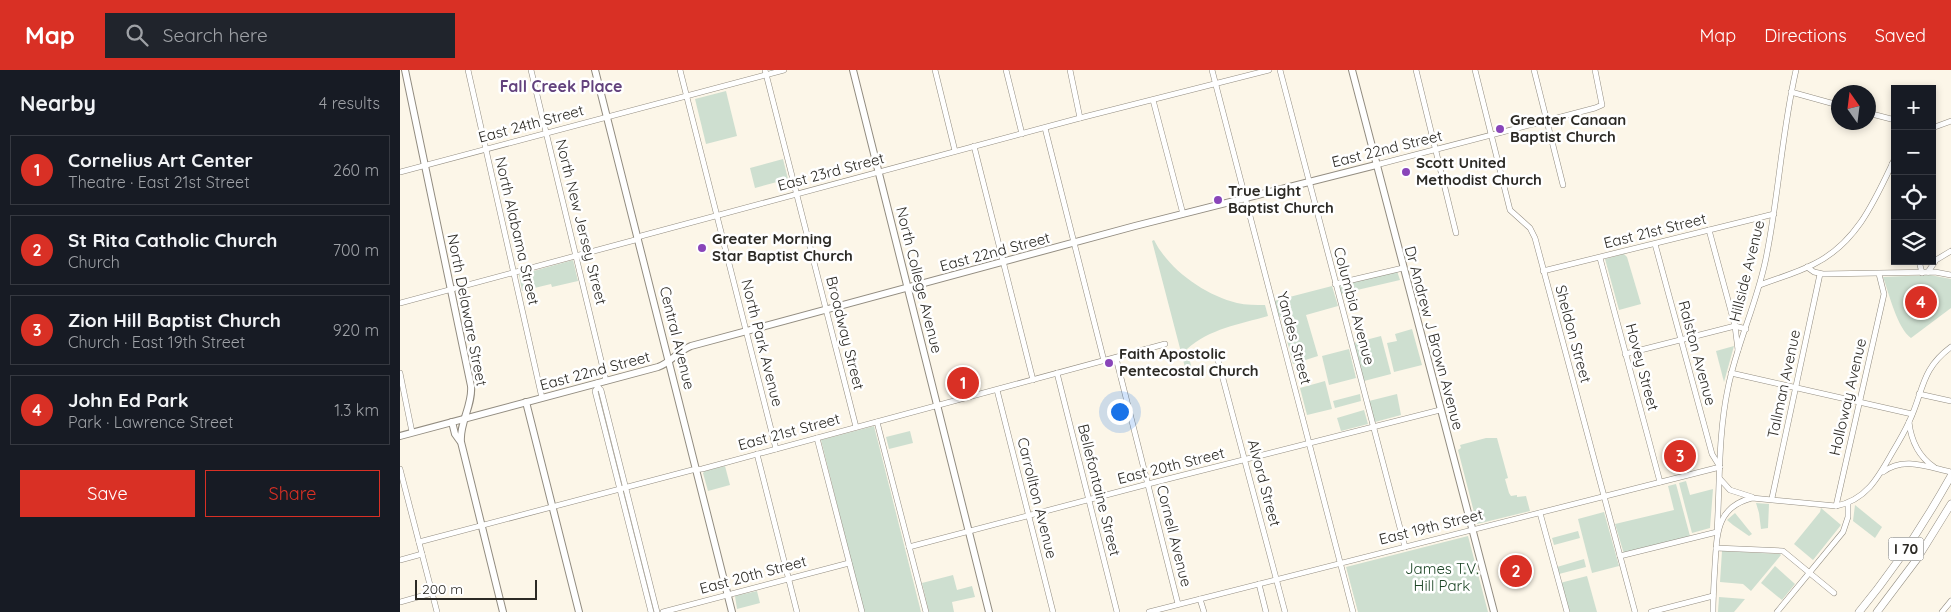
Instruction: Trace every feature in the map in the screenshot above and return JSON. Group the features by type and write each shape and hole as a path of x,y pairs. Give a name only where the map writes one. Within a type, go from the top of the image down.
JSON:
{"highway":[{"name":"I 70","path":"1859,612 1906,550 1949,479"},
{"name":"I 70","path":"1877,612 1917,559 1951,504"}],"main road":[{"name":"North Delaware Street","path":"405,70 471,386 471,399 460,435 461,442 503,612"},
{"name":"Central Avenue","path":"595,70 732,612"},
{"name":"North College Avenue","path":"853,70 989,612"},
{"name":"Dr Andrew J Brown Avenue","path":"1352,70 1494,612"},
{"name":"East 22nd Street","path":"400,436 597,385 658,367 688,347 1376,164"},
{"path":"526,402 579,612"},
{"path":"452,422 455,434 461,442"}],"street":[{"name":"North Alabama Street","path":"468,70 542,398"},
{"name":"North New Jersey Street","path":"531,70 606,381"},
{"name":"North Park Avenue","path":"680,70 776,449"},
{"name":"East 24th Street","path":"400,172 687,96 766,72 784,70"},
{"path":"935,70 955,152"},
{"path":"1006,70 1022,134"},
{"path":"1070,70 1080,118"},
{"name":"Yandes Street","path":"1212,70 1308,444 1354,612"},
{"name":"East 23rd Street","path":"400,303 974,146 1269,70"},
{"name":"Columbia Avenue","path":"1280,70 1405,547"},
{"path":"1416,70 1456,233"},
{"name":"Sheldon Street","path":"1475,70 1510,210 1533,232 1635,612"},
{"path":"1534,70 1564,185"},
{"name":"East 22nd Street","path":"1376,164 1436,150 1602,105 1595,70"},
{"name":"Hillside Avenue","path":"1713,612 1719,476 1724,413 1732,373 1760,285 1766,259 1774,214 1783,139 1796,70"},
{"name":"Broadway Street","path":"766,72 856,427"},
{"path":"1791,92 1831,103"},
{"path":"1153,100 1183,214"},
{"path":"1876,115 1891,119"},
{"path":"1936,127 1951,123"},
{"path":"1045,128 1104,361"},
{"path":"974,146 1034,380"},
{"path":"1760,285 1808,268 1829,256 1853,234 1865,217 1891,166"},
{"name":"East 21st Street","path":"1543,271 1774,214"},
{"path":"1709,230 1735,326 1738,352"},
{"name":"Ralston Avenue","path":"1655,244 1712,454 1720,467"},
{"path":"1925,272 1936,260 1951,251"},
{"name":"Hovey Street","path":"1600,258 1660,482"},
{"path":"1921,265 1925,272"},
{"path":"1335,284 1403,268"},
{"path":"1808,268 1820,274 1925,272 1951,275"},
{"name":"Tallman Avenue","path":"1772,498 1820,274"},
{"name":"Holloway Avenue","path":"1836,506 1884,294 1879,274"},
{"path":"1625,354 1735,326 1746,329"},
{"name":"East 21st Street","path":"419,542 776,449 1165,344"},
{"path":"1719,476 1723,483 1732,491 1746,496 1836,506 1848,503 1867,491 1880,474 1909,422 1930,368 1951,347"},
{"name":"Cornell Avenue","path":"1116,358 1178,604"},
{"name":"Alvord Street","path":"1218,360 1285,612"},
{"path":"400,373 412,432"},
{"name":"Bellefontaine Street","path":"1057,373 1118,612"},
{"path":"1732,373 1912,414"},
{"path":"597,385 595,392 657,612"},
{"name":"Carrollton Avenue","path":"997,390 1053,612"},
{"path":"1919,394 1951,401"},
{"name":"East 20th Street","path":"909,547 1440,410"},
{"path":"877,422 926,612"},
{"path":"1909,422 1917,449 1925,460 1936,468"},
{"path":"817,438 862,612"},
{"path":"757,454 797,612"},
{"path":"1880,474 1891,466 1901,464 1912,464 1951,472"},
{"name":"East 19th Street","path":"1149,612 1720,467"},
{"path":"400,469 437,612"},
{"path":"623,488 651,612"},
{"path":"1620,556 1717,532 1722,518 1731,508 1745,500 1758,497"},
{"path":"1777,612 1845,528 1848,517 1848,503"},
{"path":"1540,513 1566,612"},
{"path":"1716,548 1783,551 1834,593"},
{"path":"400,560 422,554"},
{"name":"East 20th Street","path":"663,612 849,563"},
{"path":"1259,584 1266,612"},
{"path":"400,602 432,593"},
{"path":"1651,612 1714,596"},
{"path":"1200,599 1204,612"},
{"path":"1942,612 1951,601"}],"green space":[{"path":"726,91 737,136 706,144 695,99"},
{"path":"783,159 788,179 755,188 750,168"},
{"path":"1154,240 1169,261 1189,280 1213,294 1237,303 1265,305 1268,316 1215,332 1187,349 1193,374 1188,379 1152,241"},
{"path":"1624,254 1627,257 1641,304 1619,310 1605,259"},
{"path":"573,260 578,281 552,287 551,284 522,291 519,275"},
{"path":"1397,271 1400,280 1340,294 1339,285"},
{"path":"1930,275 1951,279 1951,308 1911,338 1898,319 1883,277"},
{"path":"1332,286 1338,306 1306,315 1318,356 1293,364 1281,317 1278,317 1274,301"},
{"path":"1412,329 1422,365 1394,372 1387,343 1397,341 1395,334"},
{"path":"1381,336 1391,374 1364,381 1354,343"},
{"path":"1734,346 1724,382 1716,351"},
{"path":"1349,349 1356,378 1329,385 1322,356"},
{"path":"1325,381 1332,409 1307,415 1300,388"},
{"path":"1360,394 1361,401 1335,408 1333,401"},
{"path":"1397,394 1401,415 1375,422 1369,401"},
{"path":"1364,410 1368,424 1341,431 1337,418"},
{"path":"874,426 921,612 864,612 821,440"},
{"path":"910,431 913,443 889,449 886,437"},
{"path":"1486,438 1497,438 1508,478 1505,479 1509,493 1511,496 1526,496 1530,511 1477,524 1458,450 1461,448 1460,445"},
{"path":"725,466 730,485 708,491 703,473"},
{"path":"1686,481 1690,495 1713,489 1710,528 1692,533 1679,483"},
{"path":"1676,484 1690,536 1624,554 1615,524 1674,510 1668,486"},
{"path":"1756,503 1769,504 1768,528 1761,529"},
{"path":"1855,505 1882,527 1875,538 1853,521"},
{"path":"1821,508 1841,525 1813,560 1794,544 1820,512"},
{"path":"1604,512 1619,566 1592,573 1578,519"},
{"path":"1735,513 1752,534 1749,536 1727,520"},
{"path":"1578,531 1580,538 1554,545 1552,538"},
{"name":"James T.V. Hill Park","path":"1468,536 1488,612 1358,612 1346,567"},
{"path":"1722,551 1781,555 1751,591 1743,584 1720,582"},
{"path":"1584,559 1586,567 1559,574 1557,567"},
{"path":"1775,566 1795,584 1782,600 1761,583"},
{"path":"953,575 957,590 972,586 975,597 952,602 954,612 929,612 922,583"},
{"path":"1587,576 1597,612 1568,612 1560,583"},
{"path":"757,591 760,603 737,609 735,596"},
{"path":"1719,597 1745,599 1734,612 1718,612"}],"place":[{"name":"Greater Canaan Baptist Church","path":"1500,129"},
{"name":"Scott United Methodist Church","path":"1406,172"},
{"name":"True Light Baptist Church","path":"1218,200"},
{"name":"Greater Morning Star Baptist Church","path":"702,248"},
{"name":"John Ed Park","path":"1921,302"},
{"name":"Faith Apostolic Pentecostal Church","path":"1109,363"},
{"name":"Cornelius Art Center","path":"963,383"},
{"name":"Zion Hill Baptist Church","path":"1680,456"},
{"name":"St Rita Catholic Church","path":"1516,571"}],"district":[{"name":"Fall Creek Place","path":"561,86"}]}
